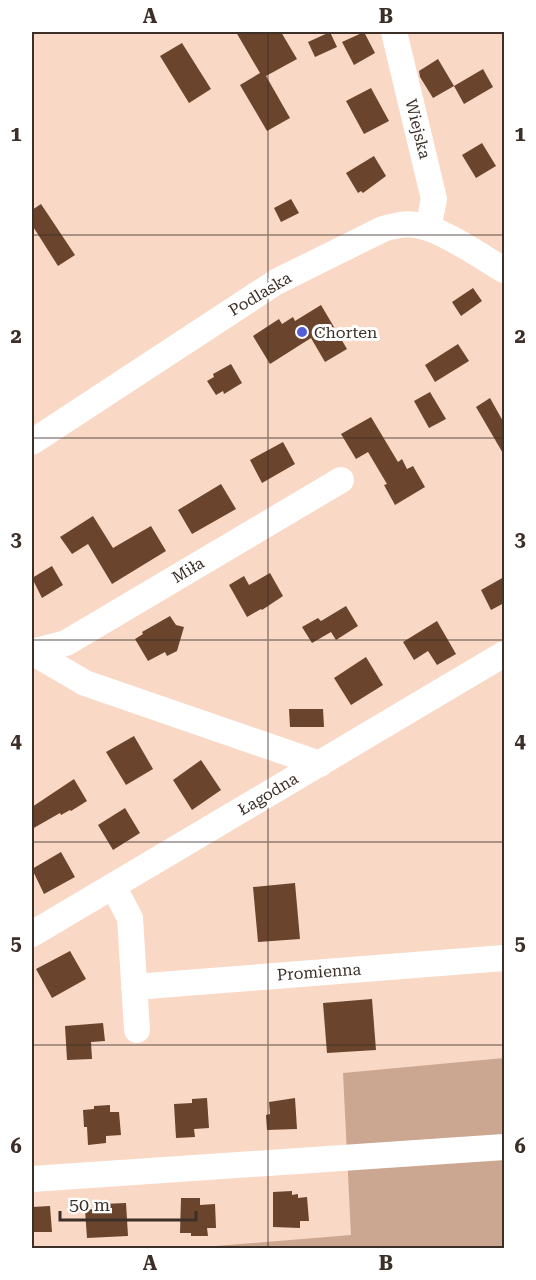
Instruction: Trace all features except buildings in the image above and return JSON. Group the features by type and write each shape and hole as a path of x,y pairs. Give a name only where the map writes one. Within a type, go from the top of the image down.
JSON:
{"street":[{"name":"Wiejska","path":"394,32 434,199 428,228"},
{"name":"Podlaska","path":"32,442 276,282 383,229 397,225 428,228 504,270"},
{"name":"Miła","path":"32,652 66,642 340,480"},
{"path":"32,652 85,683 320,764"},
{"name":"Łagodna","path":"32,934 504,654"},
{"path":"113,886 130,918 137,1030"},
{"name":"Promienna","path":"134,987 504,958"},
{"path":"32,1179 504,1147"}],"shaded area":[{"path":"504,1058 504,1248 191,1248 351,1235 343,1073"}],"place":[{"name":"Chorten","path":"302,332"}]}
